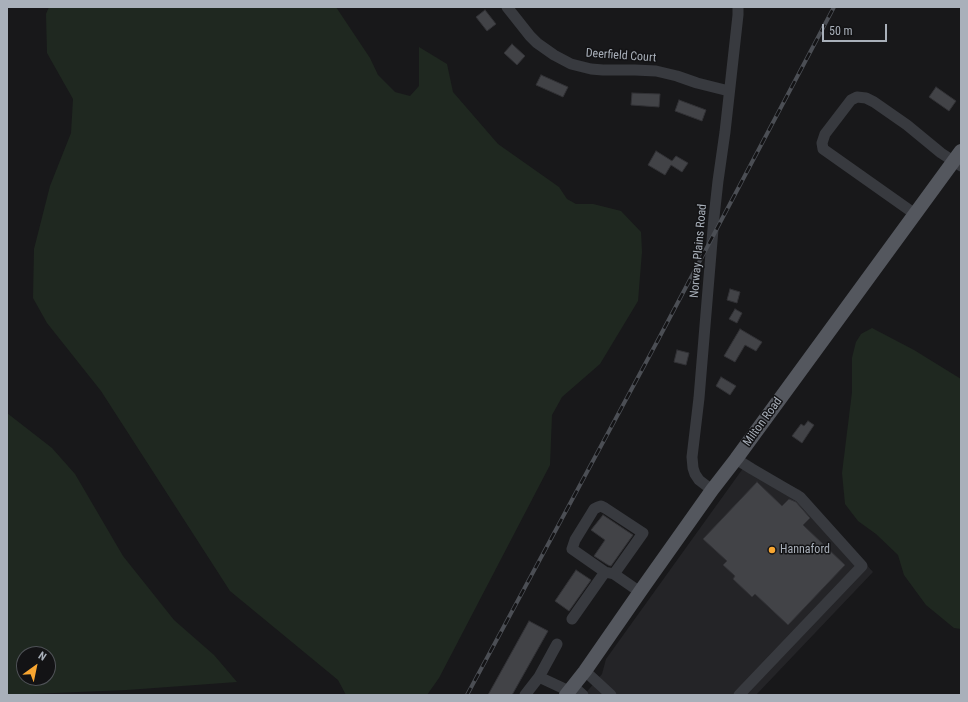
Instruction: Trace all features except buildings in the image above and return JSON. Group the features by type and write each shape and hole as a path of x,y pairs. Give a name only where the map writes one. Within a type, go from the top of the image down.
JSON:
{"main road":[{"name":"Milton Road","path":"573,692 585,671 712,490 914,214 958,159"}],"street":[{"name":"Deerfield Court","path":"507,7 537,43 554,55 571,64 597,70 656,71 678,76 697,83 729,90"},
{"name":"Norway Plains Road","path":"712,490 699,480 695,474 692,457 699,398 714,217 738,7"},
{"path":"914,214 823,149 822,143 826,134 851,100 857,97 866,98 874,102 907,125 941,153 958,159"},
{"path":"736,459 800,497 862,566 739,695"},
{"path":"572,619 610,573 643,533 606,508 601,506 598,507 590,514 575,540 572,549 610,573 640,592"},
{"path":"525,695 539,677 557,644"},
{"path":"585,671 611,695"},
{"path":"539,677 573,692"}],"shaded area":[{"path":"49,7 336,7 370,58 378,75 395,92 410,96 419,86 419,47 447,64 453,92 498,144 559,187 567,199 576,204 593,204 621,211 641,232 642,252 638,301 600,364 562,397 552,415 550,465 439,678 427,695 346,695 338,680 230,591 101,391 47,323 33,298 34,249 50,186 71,133 73,99 47,53 46,14"},
{"path":"872,328 914,350 961,379 961,629 954,628 926,605 904,575 898,555 876,534 858,521 845,504 842,473 852,392 852,358 856,342 861,334"},
{"path":"7,413 52,448 75,474 123,556 174,620 214,655 237,682 127,690 7,695"},
{"path":"749,460 753,467 800,490 873,572 756,695 584,695 602,674 606,659"}],"railway":[{"path":"467,695 658,340 834,7"}],"place":[{"name":"Hannaford","path":"772,550"}]}
